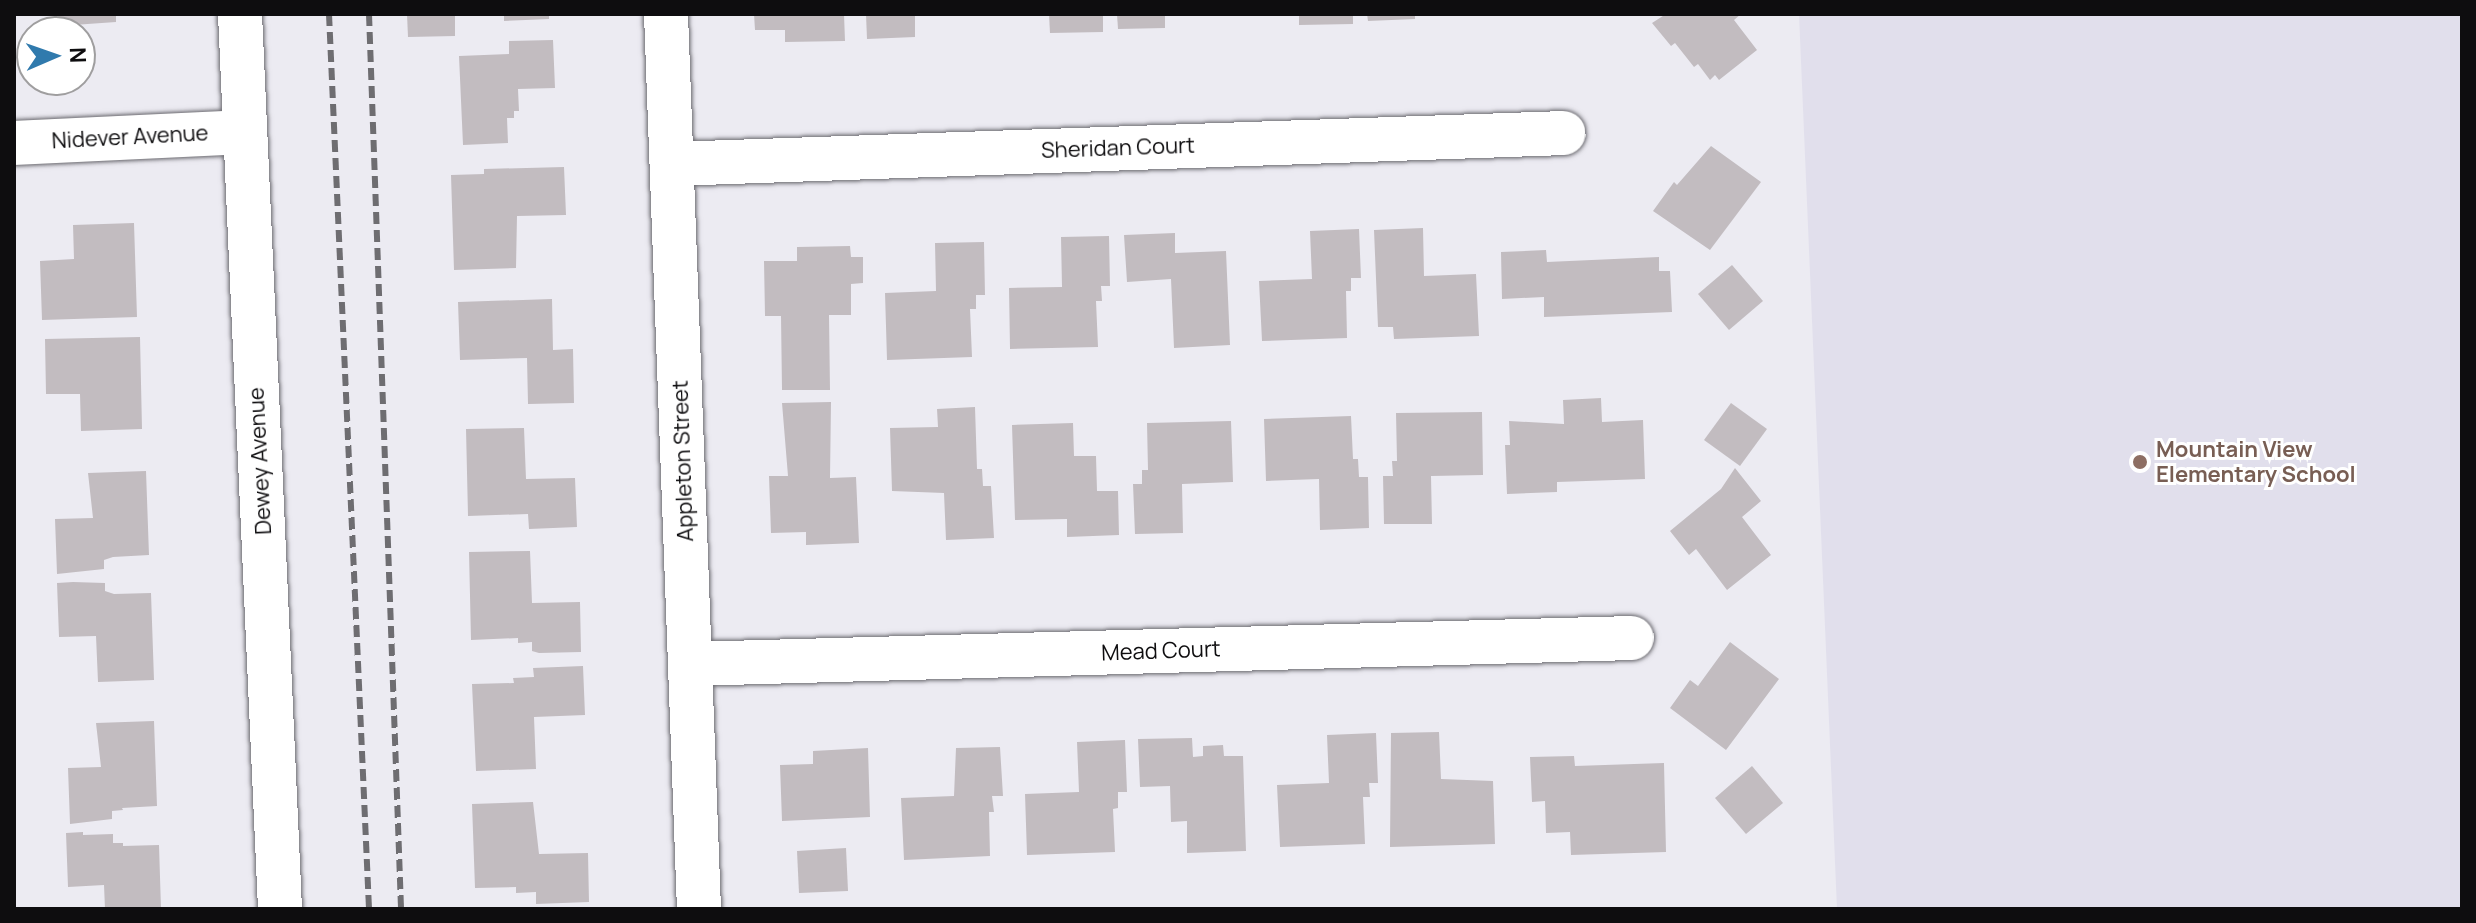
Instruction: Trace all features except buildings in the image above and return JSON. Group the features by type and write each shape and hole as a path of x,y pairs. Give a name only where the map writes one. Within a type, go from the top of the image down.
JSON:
{"street":[{"name":"Dewey Avenue","path":"240,14 280,909"},
{"name":"Appleton Street","path":"666,14 699,909"},
{"name":"Nidever Avenue","path":"14,143 245,132"},
{"name":"Sheridan Court","path":"673,164 1563,133"},
{"name":"Mead Court","path":"690,664 1632,638"}],"shaded area":[{"name":"Mountain View Elementary School","path":"1799,14 2462,14 2462,909 1837,909"}],"railway":[{"path":"329,14 369,909"},
{"path":"369,14 401,909"}],"place":[{"name":"Mountain View Elementary School","path":"2140,462"}]}
